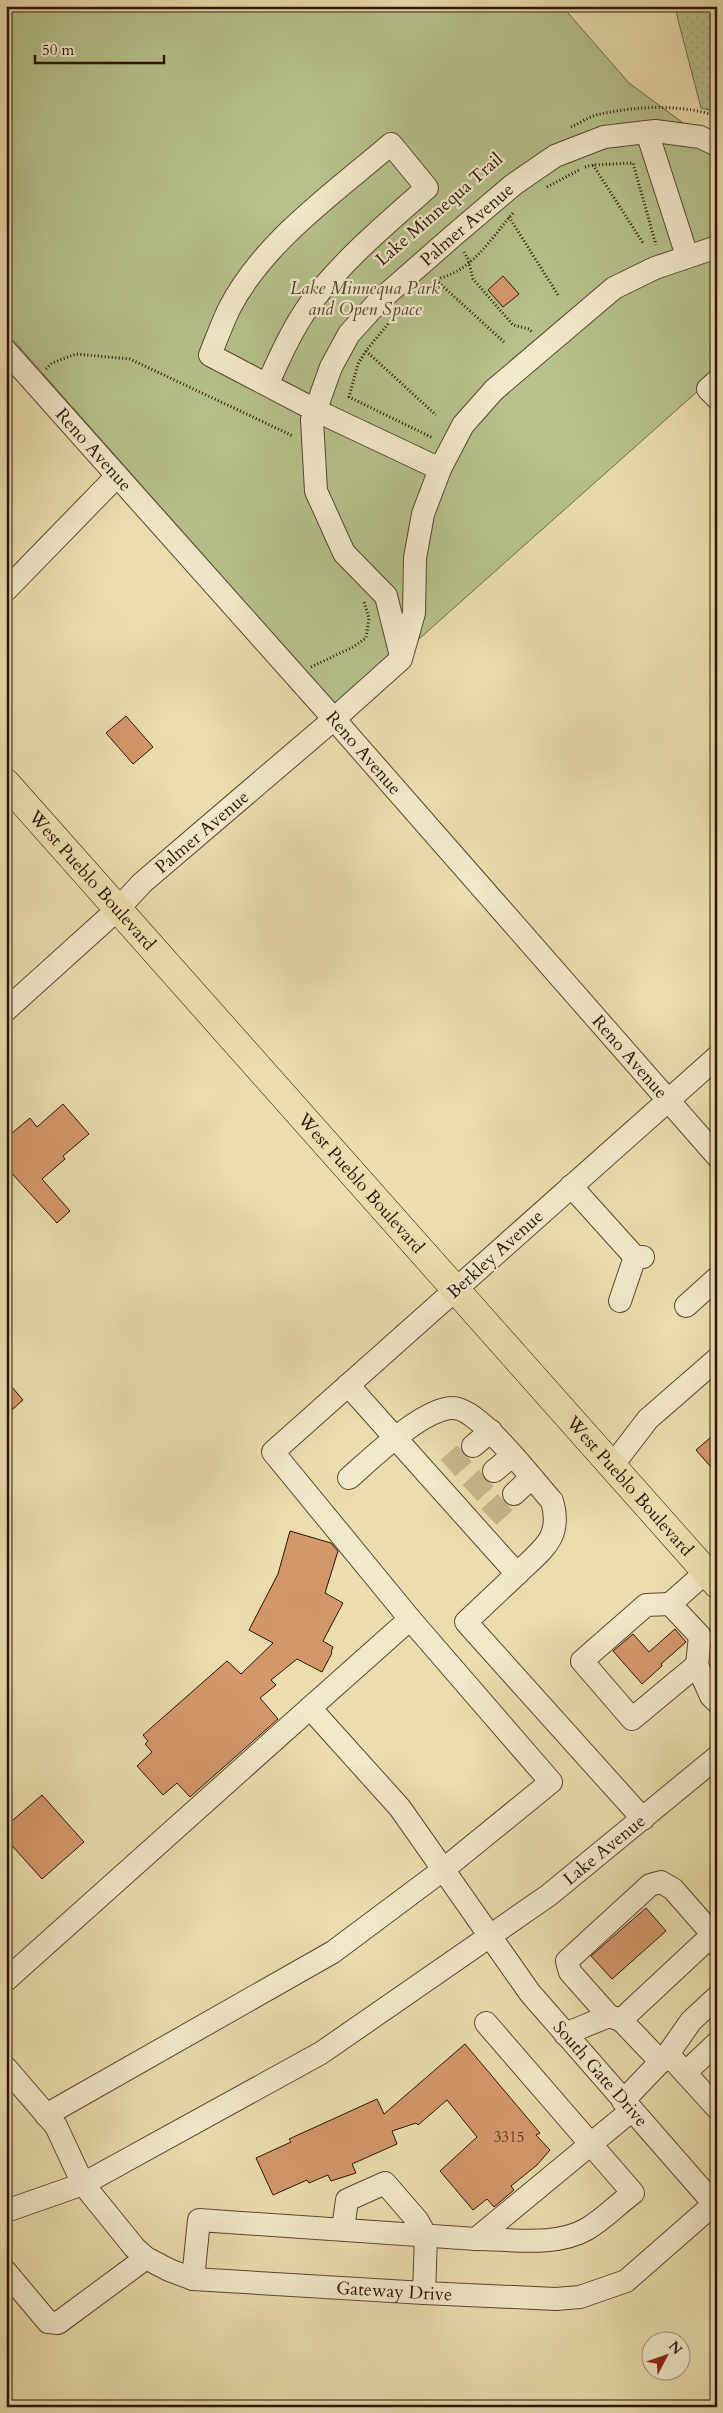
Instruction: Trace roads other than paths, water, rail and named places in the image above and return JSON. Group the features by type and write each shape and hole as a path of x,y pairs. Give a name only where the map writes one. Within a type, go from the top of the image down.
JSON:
{"main road":[{"name":"West Pueblo Boulevard","path":"6,783 713,1578"}],"street":[{"name":"Palmer Avenue","path":"9,1003 119,908 142,883 334,719 401,659 386,596 344,553 316,491 312,420 307,406 349,334 379,300 453,236 513,185 555,156 604,137 655,131 700,137 717,145"},
{"path":"647,132 687,256"},
{"path":"267,385 293,330 315,298 358,250 427,188 391,144 294,228 256,269 230,308 210,355 267,385 307,406 440,469"},
{"path":"401,659 414,613 415,558 423,514 440,469 463,425 488,397 614,288 687,256 717,247"},
{"name":"Reno Avenue","path":"6,352 334,719 717,1156"},
{"path":"6,590 117,476"},
{"name":"Berkley Avenue","path":"410,1619 273,1452 717,1057"},
{"path":"571,1186 639,1257 620,1301"},
{"path":"686,1306 717,1278"},
{"path":"612,1466 648,1419 717,1359"},
{"path":"348,1385 396,1438 441,1474 483,1523 517,1574"},
{"path":"349,1478 396,1438 425,1417 439,1410 454,1408 467,1412 490,1431 552,1501 556,1514 555,1529 550,1542 466,1622 643,1819"},
{"path":"473,1446 490,1431"},
{"path":"494,1471 512,1456"},
{"path":"514,1494 531,1478"},
{"path":"697,1665 632,1719 582,1661 646,1605 670,1604 713,1578"},
{"path":"670,1604 700,1636 697,1665 711,1696 717,1702"},
{"path":"6,1980 410,1619 551,1782 444,1869 333,1952 46,2115"},
{"name":"South Gate Drive","path":"310,1708 400,1808 530,1993 715,2206"},
{"name":"Lake Avenue","path":"84,2184 321,2053 490,1938 548,1895 717,1757"},
{"path":"565,2034 615,2018 713,1941 708,1929 673,1889 661,1882 650,1884 570,1957 568,1961 570,1972 615,2018 685,2073 717,2108"},
{"path":"476,2239 591,2142 627,2106 691,2021 717,1997"},
{"path":"193,2279 199,2220 476,2239 548,2239 570,2236 588,2229 633,2193 486,2022"},
{"path":"685,2073 717,2043"},
{"name":"Gateway Drive","path":"6,2068 56,2126 84,2184 134,2247 146,2258 169,2270 193,2279 424,2293 556,2299 580,2297 626,2281 715,2206"},
{"path":"343,2230 347,2200 385,2182 417,2220 426,2236 424,2293"},
{"path":"6,2210 84,2184"},
{"path":"6,2272 48,2322 58,2323 146,2258"}],"tunnel":[{"path":"448,1468 473,1446"},
{"path":"470,1493 494,1471"},
{"path":"489,1517 514,1494"}],"park label":[{"name":"Lake Minnequa Park and Open Space","path":"365,298"}]}
